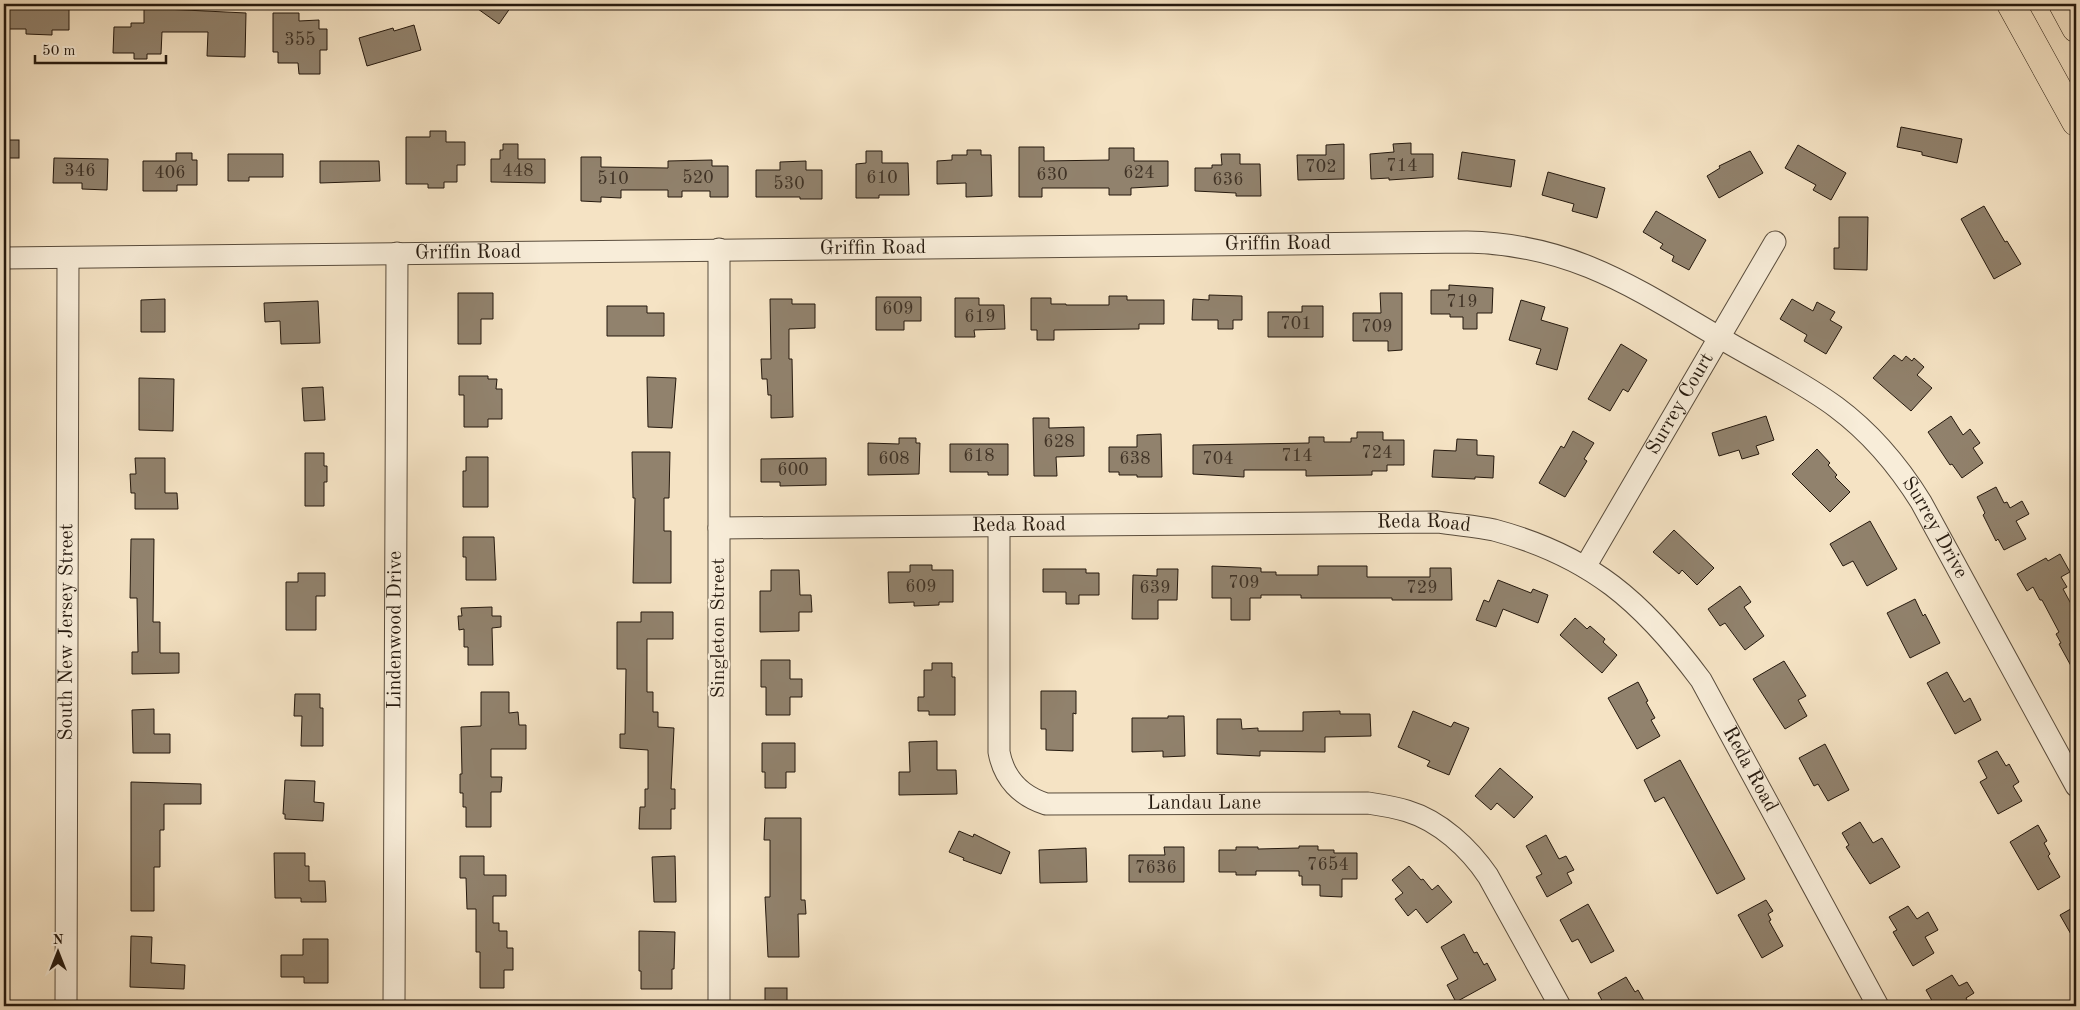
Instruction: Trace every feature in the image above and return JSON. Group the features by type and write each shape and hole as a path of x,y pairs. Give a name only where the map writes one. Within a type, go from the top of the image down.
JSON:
{"main road":[{"path":"2011,4 2076,122"},
{"path":"2063,4 2076,28"}],"street":[{"name":"Griffin Road","path":"4,258 1483,242 1547,252 1593,267 1629,284 1719,337"},
{"name":"Surrey Court","path":"1585,567 1775,242"},
{"name":"Singleton Street","path":"719,249 719,1006"},
{"name":"Lindenwood Drive","path":"394,1006 397,253"},
{"name":"South New Jersey Street","path":"66,1006 68,258"},
{"name":"Surrey Drive","path":"1719,337 1834,405 1871,437 1898,468 1921,502 2076,786"},
{"name":"Reda Road","path":"719,528 1438,522 1510,534 1548,548 1585,567 1625,595 1650,617 1672,641 1701,680 1878,1006"},
{"name":"Landau Lane","path":"999,526 1000,752 1004,768 1017,788 1031,798 1046,804 1368,803 1408,811 1443,830 1473,856 1488,876 1560,1006"}],"building":[{"path":"471,4 513,4 499,24"},
{"path":"8,6 69,7 69,30 52,30 52,35 26,34 26,29 8,29"},
{"path":"144,8 246,13 245,57 207,56 208,32 162,32 161,54 147,54 147,59 134,59 134,53 113,53 114,27 131,27 131,23 144,23"},
{"path":"273,13 299,13 299,21 319,20 319,29 327,29 327,50 320,50 320,74 299,74 298,63 278,63 278,52 273,52"},
{"path":"414,25 421,50 367,66 359,38 393,28 394,31"},
{"path":"1901,127 1962,139 1957,163 1922,155 1922,152 1897,147"},
{"path":"430,131 446,131 446,142 465,142 465,165 457,165 457,182 444,182 444,188 428,188 428,184 406,184 406,137 430,137"},
{"path":"4,140 19,140 19,158 4,158"},
{"path":"1411,143 1411,154 1433,154 1433,177 1389,180 1389,178 1371,179 1370,154 1394,152 1393,144"},
{"path":"503,144 518,144 518,159 545,159 545,183 491,182 491,159 500,159 500,150 503,150"},
{"path":"1344,144 1344,179 1298,180 1297,155 1326,155 1326,145"},
{"path":"1798,145 1846,173 1831,200 1813,190 1816,185 1785,168"},
{"path":"1019,147 1044,147 1044,161 1109,160 1109,148 1134,148 1134,161 1168,161 1168,186 1131,188 1131,195 1109,195 1109,188 1042,188 1042,197 1019,197"},
{"path":"967,150 981,150 981,155 991,155 992,196 966,197 966,183 937,184 937,161 952,160 952,155 967,155"},
{"path":"866,151 882,151 882,163 908,163 909,195 879,195 879,198 856,198 856,164 866,163"},
{"path":"1750,151 1763,173 1719,198 1707,176 1720,168 1719,166"},
{"path":"1462,152 1515,160 1511,187 1458,179"},
{"path":"176,153 192,153 192,160 197,160 197,185 177,185 177,191 143,191 143,161 176,161"},
{"path":"228,154 283,154 283,177 249,177 249,181 228,181"},
{"path":"1221,154 1240,154 1240,164 1260,164 1261,196 1236,196 1236,193 1195,191 1195,168 1212,168 1212,165 1222,165"},
{"path":"581,157 601,157 601,167 668,168 668,161 712,160 712,166 728,166 728,197 710,197 710,191 682,191 682,197 668,197 668,190 621,190 621,198 601,197 601,202 581,201"},
{"path":"54,158 108,159 107,190 82,189 82,183 53,183"},
{"path":"320,161 379,161 380,181 320,183"},
{"path":"806,161 806,170 822,170 822,199 756,197 756,170 780,170 780,162"},
{"path":"1548,172 1605,188 1597,218 1572,211 1574,204 1542,195"},
{"path":"1984,206 2005,242 2007,241 2021,264 1994,279 1961,219"},
{"path":"1656,211 1706,240 1689,270 1672,261 1674,256 1660,248 1663,244 1643,232"},
{"path":"1839,217 1868,217 1867,270 1834,269 1834,248 1839,248"},
{"path":"1449,285 1493,288 1492,313 1477,313 1477,329 1463,329 1463,317 1450,317 1450,314 1431,314 1431,290 1449,290"},
{"path":"458,293 493,293 493,319 481,319 481,344 458,344"},
{"path":"1380,293 1402,293 1402,350 1388,351 1388,341 1353,341 1353,313 1381,313"},
{"path":"1209,295 1242,296 1242,320 1233,320 1233,329 1218,329 1218,320 1192,320 1193,299 1209,300"},
{"path":"1109,296 1127,296 1127,300 1164,300 1164,324 1139,324 1139,329 1054,330 1054,340 1037,340 1037,330 1031,330 1031,298 1051,298 1051,304 1109,305"},
{"path":"876,297 921,297 921,321 904,321 904,330 876,330"},
{"path":"955,298 979,298 979,305 1004,305 1005,329 974,330 975,337 955,337"},
{"path":"165,299 165,332 141,332 141,300"},
{"path":"770,299 792,299 792,304 815,304 815,328 789,329 789,359 792,359 793,417 771,418 771,395 768,395 767,379 762,379 761,359 771,359"},
{"path":"1792,299 1813,311 1817,302 1835,312 1830,320 1842,327 1826,354 1804,341 1807,335 1780,319"},
{"path":"1521,300 1545,307 1541,320 1568,328 1557,370 1536,364 1541,349 1509,340"},
{"path":"318,301 320,343 281,344 280,321 265,322 264,303"},
{"path":"607,306 647,306 647,313 664,313 664,336 607,336"},
{"path":"1302,306 1323,306 1323,337 1268,337 1268,312 1302,312"},
{"path":"1621,344 1647,360 1628,392 1623,389 1610,411 1588,399"},
{"path":"1894,355 1902,361 1906,356 1912,361 1914,358 1924,367 1917,375 1932,388 1911,411 1873,378"},
{"path":"459,376 488,376 488,379 497,379 496,389 502,389 502,419 488,419 488,427 464,427 464,395 459,395"},
{"path":"647,377 676,378 672,428 648,427"},
{"path":"139,378 174,379 173,431 139,430"},
{"path":"323,387 325,420 304,421 302,388"},
{"path":"1766,416 1774,440 1756,446 1759,454 1742,459 1739,450 1719,456 1712,433"},
{"path":"1951,416 1963,435 1970,429 1980,443 1973,448 1983,463 1962,478 1952,464 1950,465 1928,432"},
{"path":"1033,418 1049,418 1049,428 1084,427 1084,456 1056,457 1057,476 1034,476"},
{"path":"1573,431 1594,443 1584,459 1587,461 1565,497 1539,483 1561,446 1564,448"},
{"path":"1357,432 1383,432 1383,440 1404,440 1404,465 1387,465 1387,471 1372,471 1372,475 1306,476 1306,470 1244,470 1244,477 1193,474 1193,445 1309,443 1309,437 1324,437 1324,442 1351,442 1351,438 1357,438"},
{"path":"1161,434 1162,477 1137,477 1137,475 1119,475 1119,472 1109,472 1109,447 1137,447 1137,435"},
{"path":"899,438 916,438 916,443 920,443 919,474 868,475 868,443 899,444"},
{"path":"1457,439 1477,440 1477,455 1494,456 1493,478 1432,477 1434,450 1456,451"},
{"path":"950,444 1008,444 1008,475 988,475 988,472 950,472"},
{"path":"1817,449 1830,463 1828,465 1837,475 1835,477 1850,492 1830,512 1792,474"},
{"path":"632,452 670,452 669,498 664,498 664,531 671,531 671,583 633,583 635,498 633,498"},
{"path":"305,453 324,453 324,466 327,466 327,482 324,482 324,506 305,506"},
{"path":"466,457 488,457 488,507 463,507 463,471 466,471"},
{"path":"135,458 165,458 165,493 177,493 178,509 135,509 135,493 131,493 130,474 136,474"},
{"path":"826,458 826,485 780,486 780,482 761,482 761,459"},
{"path":"1996,487 2004,503 2007,502 2010,508 2022,501 2029,514 2016,521 2026,539 2004,550 1998,539 1996,541 1983,515 1985,513 1977,497"},
{"path":"1870,521 1897,569 1867,586 1853,561 1843,566 1830,544"},
{"path":"1674,530 1714,568 1697,585 1682,570 1679,574 1653,552"},
{"path":"463,537 494,537 496,580 466,580 466,557 463,557"},
{"path":"131,539 154,539 153,622 160,622 160,653 179,653 179,673 132,674 132,652 138,652 137,598 130,598"},
{"path":"2060,554 2070,572 2061,577 2067,587 2063,589 2076,613 2076,675 2059,644 2061,643 2056,634 2059,632 2042,600 2040,600 2033,587 2027,591 2017,574 2046,558 2048,561"},
{"path":"910,565 932,565 932,570 953,570 953,602 939,602 939,605 914,606 914,602 889,603 888,572 910,572"},
{"path":"1212,566 1261,568 1261,572 1276,572 1276,575 1318,575 1318,566 1367,566 1367,577 1430,577 1430,568 1451,568 1452,600 1301,598 1301,595 1261,595 1261,598 1250,598 1250,620 1231,620 1231,598 1212,598"},
{"path":"1043,569 1086,569 1086,573 1099,573 1099,595 1079,595 1079,604 1066,604 1066,592 1043,592"},
{"path":"1157,569 1178,569 1177,600 1158,600 1158,619 1132,619 1133,575 1157,576"},
{"path":"771,570 799,570 800,595 811,595 812,612 799,612 799,631 760,632 760,591 771,591"},
{"path":"298,573 325,573 325,596 316,596 316,630 286,630 286,582 298,582"},
{"path":"1498,580 1531,593 1533,589 1548,595 1538,623 1503,609 1496,627 1476,620 1484,600 1489,602"},
{"path":"1740,586 1751,602 1744,607 1764,636 1745,650 1725,623 1720,626 1708,609"},
{"path":"1915,599 1940,643 1910,658 1887,613"},
{"path":"492,607 492,616 501,616 501,627 492,628 493,665 468,665 468,647 464,647 464,629 459,630 458,616 462,616 461,608"},
{"path":"641,612 673,612 673,639 647,639 647,692 653,692 653,712 658,712 658,727 674,728 671,789 675,789 675,809 671,809 671,829 639,829 640,807 645,807 645,789 648,789 648,750 620,748 620,734 625,734 626,669 617,669 617,622 641,622"},
{"path":"1575,618 1587,629 1590,626 1605,639 1603,642 1617,655 1602,673 1560,635"},
{"path":"761,660 790,660 790,679 802,679 802,697 790,697 790,715 766,715 766,687 761,687"},
{"path":"1784,661 1806,696 1798,700 1807,716 1785,729 1753,679"},
{"path":"932,663 952,663 952,677 955,677 955,715 929,715 929,711 918,711 918,697 924,697 924,670 932,670"},
{"path":"1947,672 1964,702 1970,698 1981,720 1955,734 1927,683"},
{"path":"1638,682 1655,718 1651,720 1660,736 1637,749 1608,698"},
{"path":"1041,691 1076,691 1076,714 1073,713 1073,751 1046,750 1046,729 1041,729"},
{"path":"481,692 509,692 509,713 518,712 519,725 526,725 526,749 491,749 491,777 502,777 501,792 491,792 491,827 466,827 466,807 463,807 463,793 460,793 460,774 462,774 461,727 481,726"},
{"path":"295,694 320,694 320,708 323,708 323,746 301,746 302,716 294,716"},
{"path":"154,709 154,734 170,734 170,753 133,753 132,710"},
{"path":"1340,711 1340,714 1370,714 1371,736 1325,737 1325,752 1260,751 1260,756 1217,754 1217,719 1241,719 1242,729 1258,728 1258,731 1303,731 1303,712"},
{"path":"1413,711 1451,727 1454,722 1469,728 1449,775 1427,766 1430,761 1398,747"},
{"path":"1168,716 1184,716 1185,756 1163,757 1163,751 1132,752 1132,718 1168,718"},
{"path":"937,741 937,770 956,770 957,794 899,795 899,772 910,772 909,742"},
{"path":"762,743 795,743 795,772 786,772 786,788 765,788 765,772 762,772"},
{"path":"1825,744 1849,790 1828,801 1818,784 1814,786 1799,758"},
{"path":"1997,751 2006,766 2009,764 2019,782 2013,786 2022,801 1998,814 1980,782 1987,778 1978,761"},
{"path":"1680,760 1745,879 1717,894 1664,797 1655,802 1644,780"},
{"path":"1500,768 1533,797 1514,818 1497,803 1491,810 1475,796"},
{"path":"285,780 315,781 314,802 324,803 323,821 285,819 285,814 283,814"},
{"path":"131,782 201,784 201,804 164,804 164,830 160,830 160,867 154,867 154,911 131,911"},
{"path":"765,818 801,818 801,900 805,900 806,914 798,914 799,957 768,957 765,897 770,897 770,840 764,840"},
{"path":"1860,822 1873,843 1882,838 1900,867 1870,884 1846,847 1849,845 1842,833"},
{"path":"2038,825 2047,841 2044,843 2050,854 2048,856 2060,877 2038,890 2010,842"},
{"path":"959,831 973,837 974,834 1010,852 1001,874 963,860 964,858 949,852"},
{"path":"1546,835 1559,859 1566,856 1574,870 1567,873 1572,883 1547,897 1536,877 1542,874 1526,846"},
{"path":"1299,846 1318,846 1318,850 1334,850 1334,853 1357,853 1357,879 1342,879 1342,897 1320,896 1320,885 1302,885 1302,876 1299,876 1299,871 1256,871 1256,875 1236,875 1236,872 1219,872 1219,850 1236,850 1236,847 1258,847 1258,849 1299,848"},
{"path":"1164,847 1184,847 1184,882 1129,882 1129,855 1165,855"},
{"path":"1086,848 1087,882 1040,883 1039,850"},
{"path":"274,853 305,853 305,866 309,866 309,881 325,881 326,902 301,902 301,898 275,898"},
{"path":"460,856 484,856 484,875 506,875 506,896 493,896 493,923 499,923 499,931 507,931 507,948 513,948 513,970 504,970 504,988 480,988 480,952 476,952 476,909 467,909 466,878 460,878"},
{"path":"675,856 676,902 654,902 652,857"},
{"path":"1409,866 1432,890 1438,885 1452,902 1427,923 1416,909 1408,916 1395,899 1403,893 1392,880"},
{"path":"1766,900 1773,911 1768,914 1771,920 1769,921 1783,946 1762,958 1738,915"},
{"path":"1588,904 1614,951 1591,963 1578,939 1572,942 1560,920"},
{"path":"1908,906 1917,919 1928,912 1938,930 1925,937 1934,953 1913,966 1893,932 1897,930 1889,917"},
{"path":"2076,906 2076,943 2060,915"},
{"path":"639,931 675,932 672,989 641,989"},
{"path":"1464,934 1474,953 1477,952 1484,965 1487,963 1496,980 1456,1002 1447,985 1458,979 1441,947"},
{"path":"131,936 152,937 151,963 185,965 184,989 130,987"},
{"path":"303,939 328,939 328,983 304,983 304,977 281,977 281,955 303,955"},
{"path":"1952,975 1959,986 1967,982 1974,993 1966,998 1970,1006 1935,1006 1926,990"},
{"path":"1626,977 1635,992 1638,990 1647,1006 1605,1006 1598,993"},
{"path":"765,988 787,988 787,1006 765,1006"}]}
